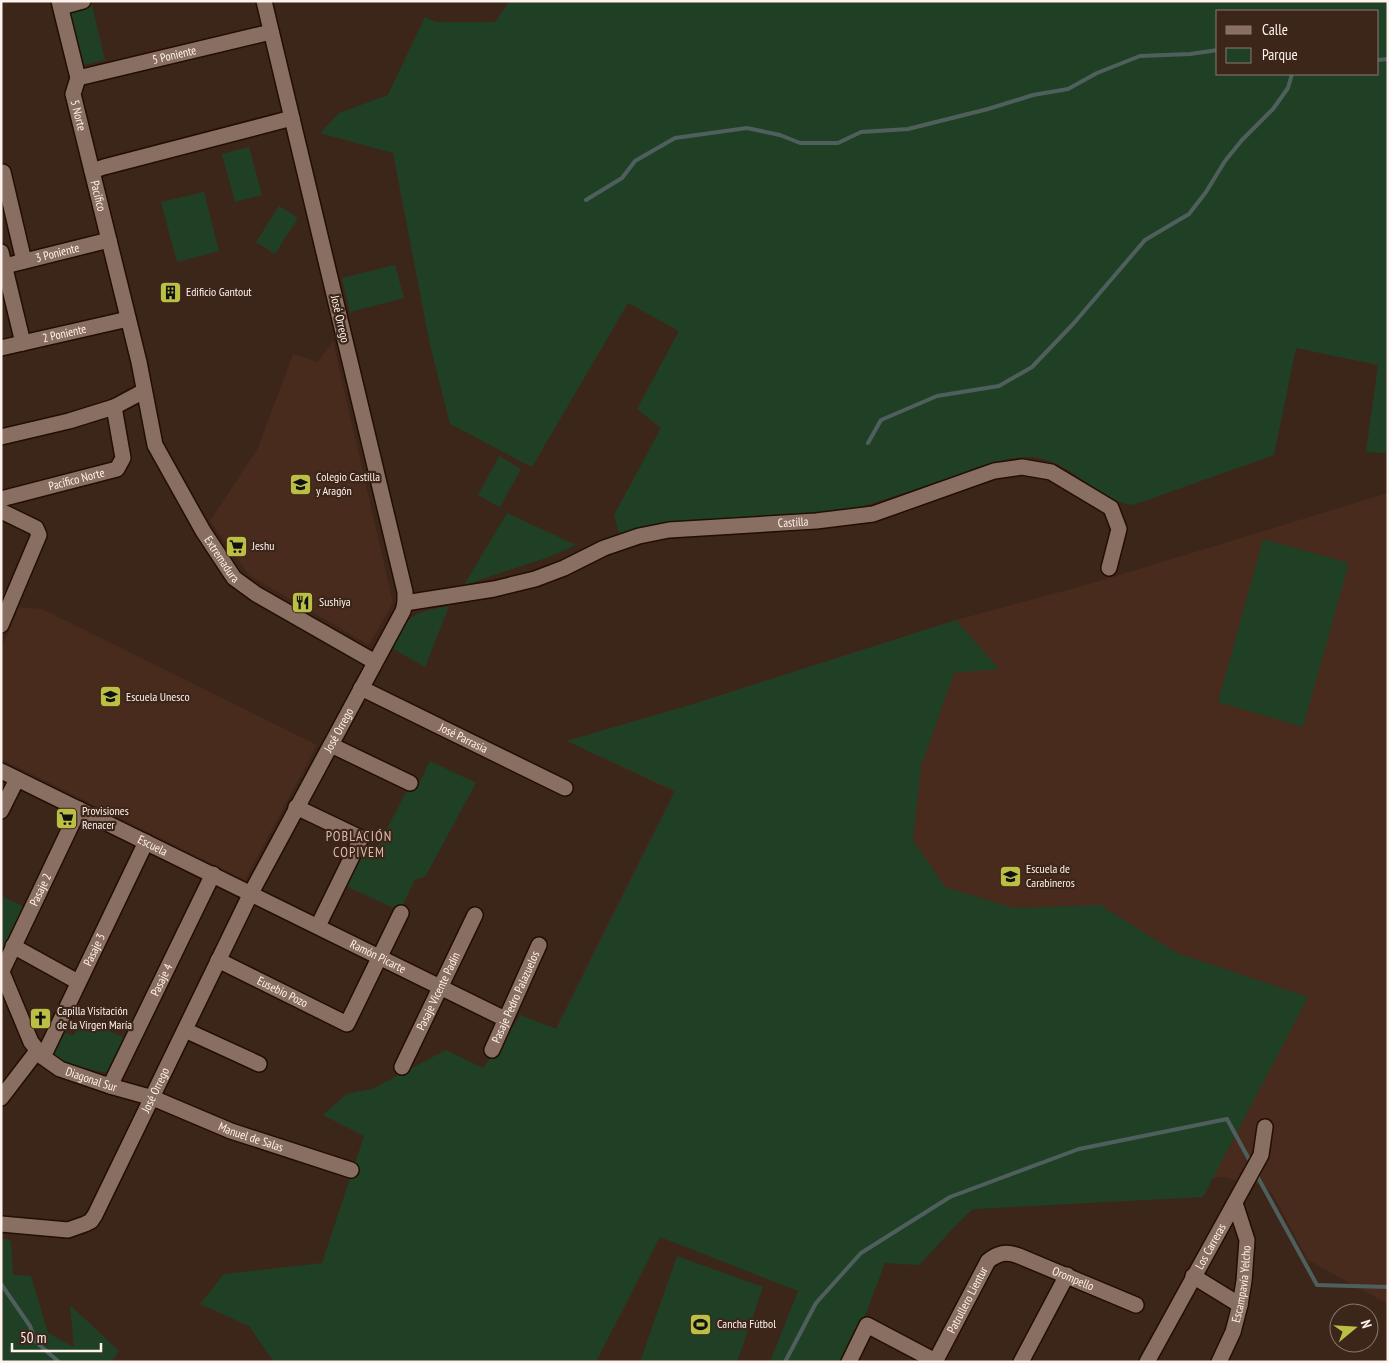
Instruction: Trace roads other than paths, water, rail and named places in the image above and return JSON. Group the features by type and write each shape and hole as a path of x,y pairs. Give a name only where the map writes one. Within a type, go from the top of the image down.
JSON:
{"street":[{"path":"60,4 83,1"},
{"path":"264,1 292,118"},
{"name":"5 Norte","path":"60,4 78,78 73,94 92,171"},
{"name":"5 Poniente","path":"78,78 271,32"},
{"name":"Pacífico","path":"144,391 92,171 292,118"},
{"name":"José Orrego","path":"1,1224 68,1230 91,1221 107,1193 251,893 406,603 292,118"},
{"path":"1,173 24,261"},
{"name":"3 Poniente","path":"3,259 24,261 109,240"},
{"name":"3 Poniente","path":"1,247 20,243"},
{"path":"3,259 23,343"},
{"name":"2 Poniente","path":"1,348 128,319"},
{"path":"1,437 69,421 114,407 144,391"},
{"name":"Extremadura","path":"144,391 155,445 203,531 229,572 240,583 256,594 375,662"},
{"name":"Pacífico Norte","path":"1,499 117,469 123,458 114,407"},
{"name":"Castilla","path":"406,603 494,589 535,579 564,568 604,548 638,536 668,530 816,521 873,514 994,471 1022,467 1051,472 1110,508 1119,529 1109,568"},
{"path":"1,511 36,528 39,535 1,625"},
{"name":"José Parrasia","path":"361,688 565,788"},
{"path":"331,745 410,783"},
{"name":"Escuela","path":"1,771 251,893"},
{"path":"1,811 17,779"},
{"path":"296,807 361,838 318,926"},
{"name":"Pasaje 2","path":"1,970 79,809"},
{"name":"Pasaje 3","path":"40,1054 78,982 146,842"},
{"name":"Pasaje 4","path":"110,1086 213,874"},
{"name":"Ramón Picarte","path":"251,893 505,1019"},
{"path":"379,956 401,913"},
{"name":"Pasaje Vicente Padín","path":"402,1067 475,915"},
{"name":"Pasaje Pedro Palazuelos","path":"492,1050 540,945"},
{"path":"12,946 78,982"},
{"name":"Eusebio Pozo","path":"218,960 347,1024 379,956"},
{"path":"1,970 31,1042 40,1054 1,1098"},
{"path":"185,1030 259,1064"},
{"name":"Diagonal Sur","path":"40,1054 60,1069 153,1098"},
{"name":"Manuel de Salas","path":"153,1098 231,1131 351,1170"},
{"name":"Los Carreras","path":"1147,1362 1261,1155 1265,1127"},
{"name":"Escampavía Yelcho","path":"1219,1362 1233,1332 1240,1305 1247,1240 1235,1203"},
{"name":"Patrullero Lientur","path":"935,1361 988,1261 995,1255 1004,1252 1011,1253"},
{"name":"Orompello","path":"1011,1253 1136,1304"},
{"path":"1021,1362 1067,1275"},
{"path":"1193,1276 1240,1305"},
{"path":"849,1362 867,1325 935,1361"}],"waterway":[{"path":"586,200 622,178 635,161 675,138 747,128 780,135 800,143 838,143 861,132 908,129 988,109 1033,95 1068,89 1097,73 1140,56 1190,54 1216,50"},
{"path":"1379,60 1388,59"},
{"path":"868,443 881,420 937,396 999,386 1032,367 1074,323 1145,240 1189,214 1206,192 1225,161 1242,140 1273,109 1288,88 1292,75"},
{"path":"785,1362 816,1303 861,1253 950,1197 1079,1149 1227,1119 1251,1163"},
{"path":"1256,1174 1317,1285 1388,1287"},
{"path":"1,1284 30,1326 36,1342 59,1362"}],"place":[{"name":"Edificio Gantout","path":"170,292"},
{"name":"Colegio Castilla y Aragón","path":"300,484"},
{"name":"Jeshu","path":"236,546"},
{"name":"Sushiya","path":"303,602"},
{"name":"Escuela Unesco","path":"110,697"},
{"name":"Provisiones Renacer","path":"66,818"},
{"name":"Escuela de Carabineros","path":"1010,876"},
{"name":"Capilla Visitación de la Virgen María","path":"41,1018"},
{"name":"Cancha Fútbol","path":"701,1324"}],"district":[{"name":"POBLACIÓN COPIVEM","path":"359,844"}]}
